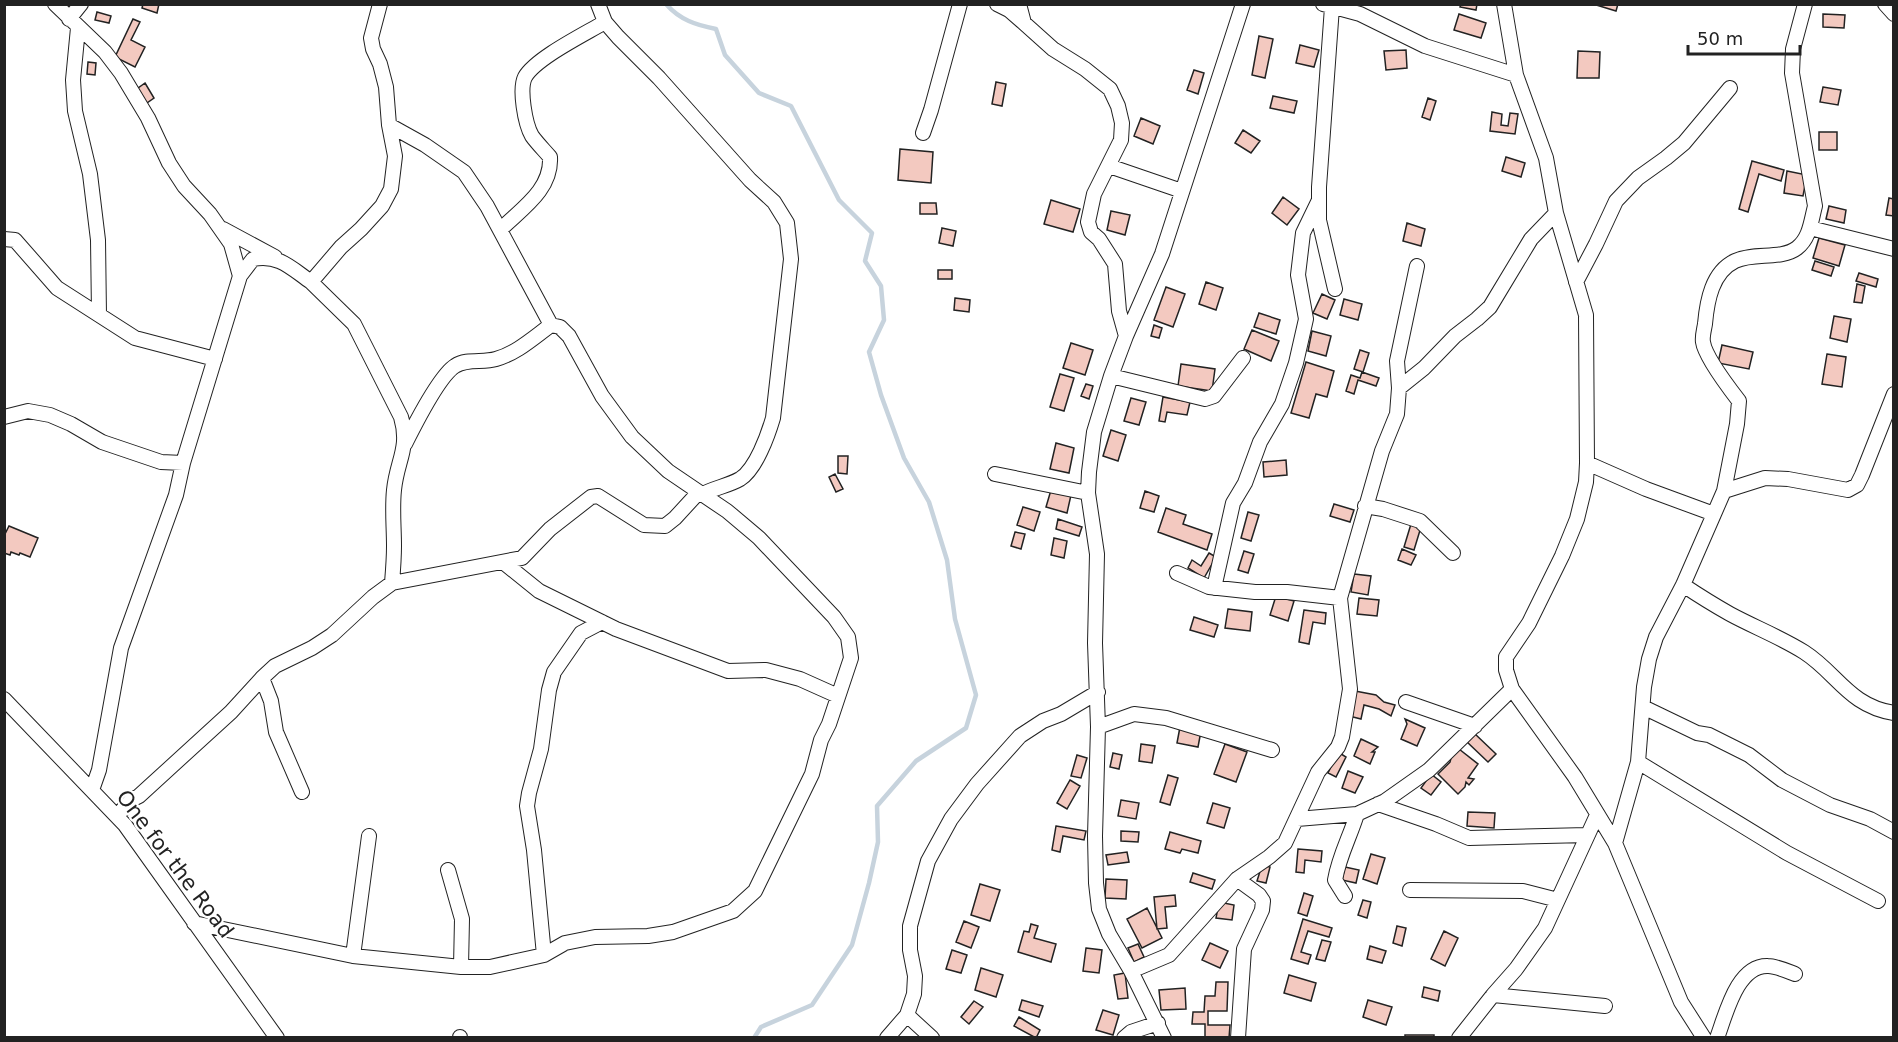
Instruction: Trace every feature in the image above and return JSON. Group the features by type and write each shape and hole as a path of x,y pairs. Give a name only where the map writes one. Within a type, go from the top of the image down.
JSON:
{"street":[{"path":"55,4 105,52 121,73 148,118 169,163 184,186 231,244 240,276"},
{"path":"81,4 74,24 73,80 75,111 90,174 98,240 99,314"},
{"path":"311,282 340,247 382,206 391,189 395,156 389,124 386,87 371,38 380,4"},
{"path":"117,816 231,712 275,666 312,648 332,635 373,597 392,583 522,558 550,529 591,496 598,496 644,525 665,526 699,494 741,478 759,453 773,418 791,259 787,223 774,202 750,180 659,78 618,38 605,22 598,4"},
{"path":"923,133 960,4"},
{"path":"997,4 1009,10 1053,49 1110,88 1122,123 1121,140 1094,194 1088,222 1090,232 1100,239 1115,264 1119,311 1126,336"},
{"path":"1019,4 1024,23"},
{"path":"1164,1038 1131,971 1109,934 1099,909 1095,883 1098,692 1095,643 1098,554 1088,493 1094,432 1111,376 1162,254 1243,4"},
{"path":"1504,4 1516,75 1546,159 1556,213 1586,315 1587,463 1586,482 1577,519 1562,556 1529,623 1506,657 1506,670 1512,689 1575,777 1615,843 1681,1002 1704,1038"},
{"path":"1615,843 1638,762 1644,687 1656,637 1683,585 1724,491 1737,424 1739,401 1719,374 1703,343 1710,290 1723,270 1734,262 1755,255 1783,254 1796,249 1805,239 1810,228 1815,206 1792,73 1793,49 1805,4"},
{"path":"1885,4 1893,14"},
{"path":"1335,289 1320,229 1319,200 1327,6 1360,14 1425,46 1516,75"},
{"path":"500,230 543,188 549,176 550,157 532,135 526,121 523,103 524,80 530,70 553,53 605,22"},
{"path":"1576,282 1616,201 1638,178 1684,143 1730,88"},
{"path":"389,124 464,172 487,206 551,325"},
{"path":"1109,166 1182,191"},
{"path":"1214,588 1233,503 1245,483 1260,442 1282,404 1296,363 1306,319 1298,275 1303,233 1319,200"},
{"path":"1400,388 1424,368 1455,336 1478,320 1490,307 1531,239 1556,213"},
{"path":"219,227 280,260 311,282 354,324 401,417 405,430 405,444 394,488 392,583"},
{"path":"1810,228 1893,249"},
{"path":"4,239 15,240 57,288 135,338 215,359"},
{"path":"92,790 99,770 121,648 176,495 183,463 240,276 253,259 266,257 280,260"},
{"path":"1131,971 1169,955 1237,879 1285,843 1318,772 1338,747 1342,738 1350,689 1340,598 1382,451 1397,414 1400,388 1397,362 1417,266"},
{"path":"194,923 353,956 461,967 490,967 544,955 565,943 595,937 648,936 673,932 733,910 755,891 812,774 821,740 851,658 848,637 821,602 759,538 727,511 668,471 632,437 602,396 569,336 560,327 551,325 517,350 494,360 463,362 453,366 405,444"},
{"path":"1111,376 1205,399 1214,396 1243,358"},
{"path":"1724,491 1765,478 1788,479 1848,490 1853,488 1862,475 1893,394"},
{"path":"4,417 28,411 50,415 102,442 160,462 183,463"},
{"path":"1587,463 1646,489 1714,514"},
{"path":"995,474 1088,493"},
{"path":"1365,506 1383,509 1420,521 1453,553"},
{"path":"502,562 538,591 616,629 728,671 766,670 800,679 838,696"},
{"path":"1176,573 1214,588 1340,598"},
{"path":"1683,585 1730,614 1786,641 1806,654 1844,689 1869,706 1893,713"},
{"path":"544,955 534,850 527,806 529,792 541,749 549,690 554,672 581,633 602,622"},
{"path":"262,678 271,701 276,732 302,792"},
{"path":"1297,819 1357,814 1378,804 1429,770 1512,689"},
{"path":"887,1038 907,1015 914,994 915,976 910,950 910,926 928,861 951,819 977,784 1020,736 1098,692"},
{"name":"One for the Road","path":"4,699 125,825 277,1038"},
{"path":"1406,702 1474,726"},
{"path":"1643,707 1697,733 1709,735 1749,755 1782,780 1830,805 1870,819 1893,832"},
{"path":"1098,727 1134,714 1166,718 1272,750"},
{"path":"1638,762 1787,853 1878,901"},
{"path":"1378,804 1469,838 1587,835"},
{"path":"1345,896 1335,880 1343,848 1357,814"},
{"path":"1459,1038 1516,969 1545,928 1587,835 1598,816"},
{"path":"353,956 369,836"},
{"path":"448,870 462,919 461,967"},
{"path":"1237,879 1259,895 1263,901 1262,910 1244,949 1238,1038"},
{"path":"1410,890 1523,891 1558,900"},
{"path":"1717,1038 1738,983 1753,969 1768,966 1795,974"},
{"path":"1493,995 1605,1006"},
{"path":"907,1015 932,1038"},
{"path":"1124,1038 1131,1032 1158,1023"}],"building":[{"path":"143,4 159,4 157,13 142,8"},
{"path":"1461,4 1477,4 1476,10 1460,7"},
{"path":"1593,4 1618,4 1616,11"},
{"path":"97,12 111,16 109,23 95,20"},
{"path":"1459,14 1486,23 1481,38 1454,30"},
{"path":"1823,14 1845,15 1844,28 1823,27"},
{"path":"133,19 140,22 131,40 145,47 135,67 115,57"},
{"path":"1259,36 1273,39 1265,78 1252,75"},
{"path":"1300,45 1319,50 1314,67 1296,63"},
{"path":"1406,50 1407,68 1386,70 1384,51"},
{"path":"1578,51 1600,52 1599,78 1577,78"},
{"path":"88,62 96,63 95,75 87,74"},
{"path":"1194,70 1204,73 1198,94 1187,90"},
{"path":"996,82 1006,84 1002,106 992,104"},
{"path":"145,83 154,98 144,105 134,91"},
{"path":"1823,87 1841,90 1838,105 1820,102"},
{"path":"1273,96 1297,101 1294,113 1270,108"},
{"path":"1428,98 1436,101 1430,120 1422,117"},
{"path":"1492,112 1502,114 1501,125 1508,126 1510,113 1518,114 1515,134 1490,131"},
{"path":"1141,118 1160,126 1153,144 1134,136"},
{"path":"1243,130 1260,141 1251,153 1235,143"},
{"path":"1819,132 1837,132 1837,150 1819,150"},
{"path":"900,149 933,152 931,183 898,180"},
{"path":"1506,157 1525,163 1521,177 1502,171"},
{"path":"1752,161 1784,170 1781,181 1759,174 1748,212 1739,209"},
{"path":"1787,171 1807,175 1803,196 1784,193"},
{"path":"1283,197 1299,209 1287,225 1272,213"},
{"path":"1889,198 1894,199 1894,216 1886,215"},
{"path":"1051,200 1080,209 1073,232 1044,224"},
{"path":"920,203 936,203 937,214 920,214"},
{"path":"1829,206 1846,210 1844,223 1826,219"},
{"path":"1111,211 1130,215 1125,235 1107,230"},
{"path":"1407,223 1425,229 1421,246 1403,241"},
{"path":"942,228 956,231 953,246 939,243"},
{"path":"1819,238 1845,245 1839,266 1813,258"},
{"path":"1815,261 1834,267 1831,276 1812,270"},
{"path":"938,270 952,270 952,279 938,279"},
{"path":"1859,273 1878,279 1876,287 1856,281"},
{"path":"1206,282 1223,288 1216,310 1199,304"},
{"path":"1857,284 1865,286 1862,303 1854,302"},
{"path":"1166,287 1185,294 1173,327 1154,320"},
{"path":"1322,294 1335,300 1327,319 1313,313"},
{"path":"955,298 970,300 969,312 954,310"},
{"path":"1344,299 1362,304 1358,320 1340,315"},
{"path":"1259,313 1280,320 1276,334 1254,327"},
{"path":"1834,316 1851,319 1847,342 1830,338"},
{"path":"1154,325 1162,328 1159,338 1151,336"},
{"path":"1252,330 1279,341 1271,361 1244,349"},
{"path":"1312,331 1331,336 1326,356 1308,351"},
{"path":"1071,343 1093,350 1085,375 1063,368"},
{"path":"1722,345 1753,352 1749,369 1718,363"},
{"path":"1360,350 1369,353 1363,372 1354,369"},
{"path":"1827,354 1846,357 1842,387 1822,384"},
{"path":"1306,362 1334,371 1327,397 1316,394 1309,418 1291,413"},
{"path":"1181,364 1215,369 1212,391 1178,386"},
{"path":"1362,372 1379,378 1376,386 1358,380 1354,394 1346,391 1351,375 1360,378"},
{"path":"1060,374 1074,378 1064,411 1050,407"},
{"path":"1086,384 1093,386 1089,399 1081,396"},
{"path":"1163,397 1190,402 1187,415 1167,412 1165,422 1159,421"},
{"path":"1131,398 1146,402 1139,425 1124,421"},
{"path":"1111,430 1126,435 1118,461 1103,456"},
{"path":"1056,443 1074,448 1069,473 1050,469"},
{"path":"838,456 848,456 847,474 838,473"},
{"path":"1286,460 1287,475 1264,477 1263,462"},
{"path":"835,474 843,489 836,492 829,477"},
{"path":"1051,490 1071,495 1067,513 1046,507"},
{"path":"1145,491 1159,496 1154,512 1140,508"},
{"path":"1334,504 1354,510 1350,522 1330,516"},
{"path":"1023,507 1040,512 1034,531 1017,525"},
{"path":"1166,508 1186,515 1183,524 1212,534 1207,550 1158,532"},
{"path":"1248,512 1259,515 1251,541 1241,538"},
{"path":"1058,519 1082,527 1079,536 1056,529"},
{"path":"1411,524 1421,527 1414,550 1404,547"},
{"path":"9,526 38,538 30,557 20,553 19,555 11,552 10,555 4,553 4,536"},
{"path":"1015,532 1025,534 1021,549 1011,546"},
{"path":"1054,538 1067,541 1064,558 1051,555"},
{"path":"1402,549 1416,555 1411,565 1398,560"},
{"path":"1244,551 1254,554 1248,573 1238,570"},
{"path":"1209,553 1216,557 1204,578 1188,568 1192,560 1201,566"},
{"path":"1354,574 1371,576 1368,595 1351,592"},
{"path":"1276,596 1294,601 1288,621 1270,615"},
{"path":"1359,598 1379,600 1377,616 1357,614"},
{"path":"1228,609 1252,612 1250,631 1225,628"},
{"path":"1304,610 1326,613 1325,624 1313,622 1309,644 1299,642"},
{"path":"1194,617 1218,625 1214,637 1190,630"},
{"path":"1355,691 1376,695 1384,702 1395,705 1391,716 1379,709 1364,705 1361,719 1349,716"},
{"path":"1405,719 1425,728 1417,746 1401,739 1407,724"},
{"path":"1180,727 1201,731 1198,747 1177,743"},
{"path":"1474,733 1496,754 1488,762 1466,741"},
{"path":"1361,739 1378,747 1372,752 1375,752 1370,764 1354,756"},
{"path":"1141,744 1155,746 1152,763 1139,761"},
{"path":"1225,744 1247,752 1236,782 1214,774"},
{"path":"1459,749 1478,764 1468,778 1474,779 1469,785 1466,782 1465,787 1458,794 1438,774 1450,762 1452,754"},
{"path":"1338,752 1346,757 1336,777 1328,773"},
{"path":"1113,753 1122,755 1119,769 1110,767"},
{"path":"1077,755 1087,758 1081,778 1071,776"},
{"path":"1348,771 1363,777 1355,793 1342,788"},
{"path":"1431,774 1441,782 1431,795 1421,788"},
{"path":"1168,775 1178,778 1170,805 1160,802"},
{"path":"1070,780 1080,786 1067,809 1057,803"},
{"path":"1121,800 1139,803 1136,819 1118,816"},
{"path":"1213,803 1230,808 1224,828 1207,823"},
{"path":"1468,812 1495,813 1494,828 1467,826"},
{"path":"1056,826 1086,831 1084,840 1063,836 1060,852 1052,850"},
{"path":"1121,831 1139,832 1138,842 1121,841"},
{"path":"1170,832 1201,841 1198,853 1182,849 1180,853 1165,849"},
{"path":"1298,849 1322,851 1321,862 1305,860 1304,873 1296,872"},
{"path":"1127,852 1129,862 1108,865 1106,855"},
{"path":"1371,854 1385,858 1377,884 1363,879"},
{"path":"1262,865 1270,867 1266,883 1257,881"},
{"path":"1345,867 1359,870 1356,883 1342,880"},
{"path":"1193,873 1215,880 1212,889 1190,882"},
{"path":"1106,879 1127,880 1126,899 1105,898"},
{"path":"980,884 1000,890 990,921 971,915"},
{"path":"1304,893 1313,896 1307,916 1298,913"},
{"path":"1175,895 1176,906 1165,907 1167,928 1157,929 1154,897"},
{"path":"1363,900 1371,902 1367,918 1358,915"},
{"path":"1219,902 1234,905 1232,920 1216,918"},
{"path":"1147,908 1162,938 1142,948 1127,919"},
{"path":"1303,919 1332,928 1329,937 1308,931 1301,952 1311,955 1308,964 1291,959"},
{"path":"964,921 979,927 971,948 956,942"},
{"path":"1031,924 1038,926 1034,938 1056,944 1051,962 1018,952 1024,931 1029,932"},
{"path":"1397,926 1406,928 1402,946 1393,943"},
{"path":"1444,931 1458,938 1445,966 1431,959"},
{"path":"1322,940 1331,942 1325,961 1316,959"},
{"path":"1210,943 1228,951 1220,968 1202,960"},
{"path":"1138,944 1144,957 1134,962 1128,948"},
{"path":"1370,946 1386,951 1382,963 1367,959"},
{"path":"1086,948 1102,950 1099,973 1083,971"},
{"path":"952,950 967,955 961,973 946,969"},
{"path":"981,968 1003,975 996,997 975,990"},
{"path":"1125,973 1128,998 1118,999 1114,975"},
{"path":"1289,975 1316,983 1311,1001 1284,993"},
{"path":"1216,982 1228,982 1227,1011 1208,1011 1208,1025 1230,1025 1229,1038 1205,1038 1205,1024 1192,1024 1193,1012 1204,1012 1205,996 1215,996"},
{"path":"1424,987 1440,991 1438,1001 1422,997"},
{"path":"1185,988 1186,1009 1161,1010 1159,990"},
{"path":"1022,1000 1043,1006 1039,1017 1019,1010"},
{"path":"1368,1000 1392,1007 1386,1025 1363,1017"},
{"path":"974,1001 983,1007 969,1024 961,1017"},
{"path":"1103,1010 1119,1015 1113,1035 1096,1030"},
{"path":"1019,1017 1040,1030 1036,1038 1014,1026"},
{"path":"1405,1035 1434,1035 1434,1038 1405,1038"}],"waterway":[{"path":"666,4 689,21 716,29 725,55 759,93 791,106 839,200 872,233 865,261 881,286 884,320 869,352 881,395 904,458 929,502 947,560 955,619 976,695 966,728 916,761 877,806 878,842 852,945 812,1005 761,1027 754,1038"}]}
